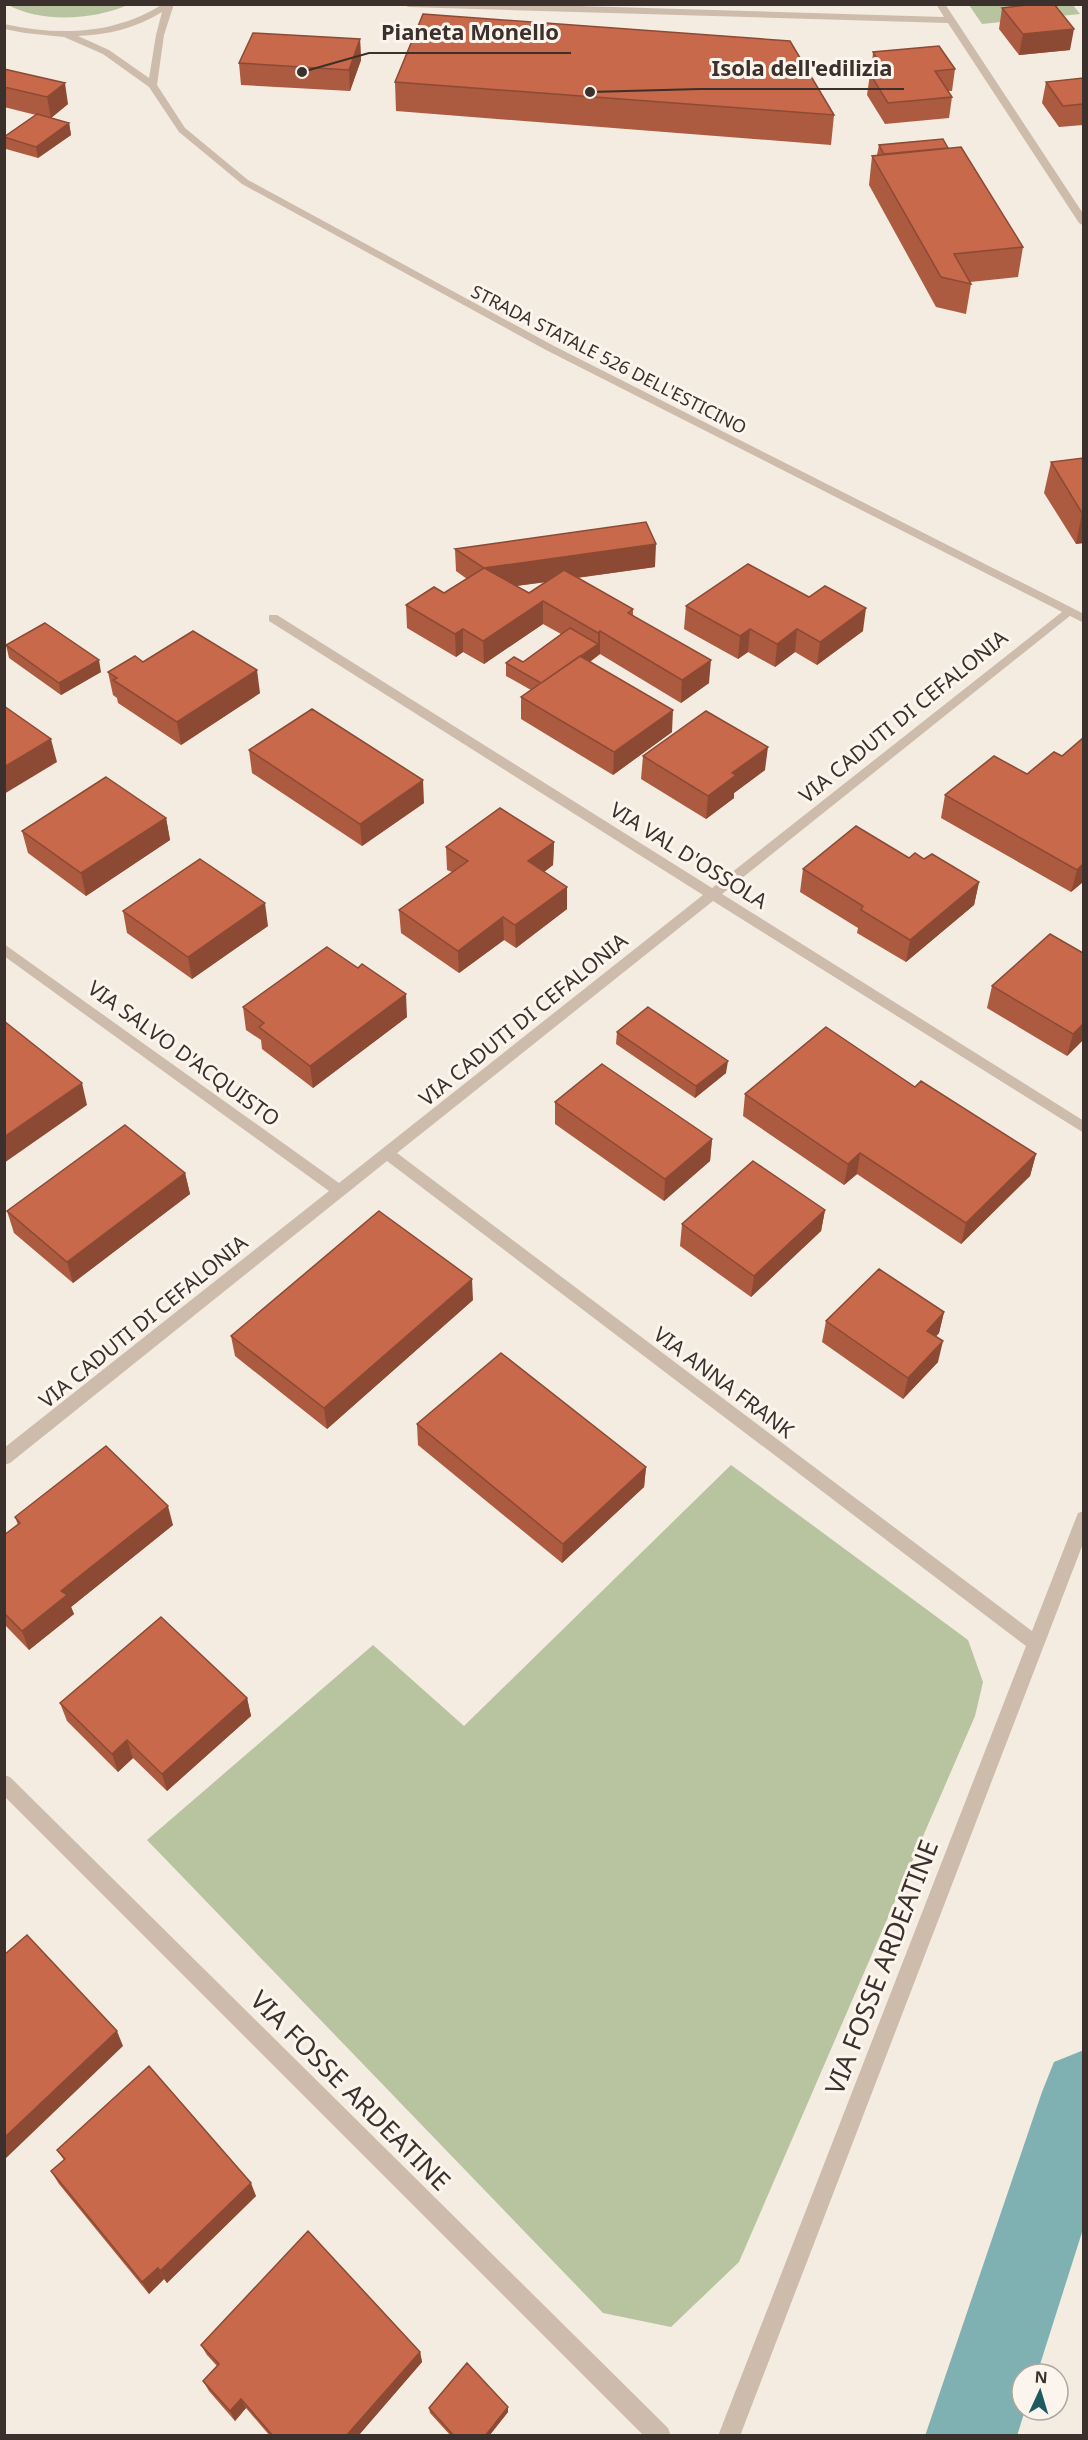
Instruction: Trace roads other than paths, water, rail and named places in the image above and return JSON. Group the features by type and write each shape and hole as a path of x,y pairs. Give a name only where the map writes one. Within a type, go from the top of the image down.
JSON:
{"street":[{"path":"408,4 950,20"},
{"path":"940,4 1083,223"},
{"path":"4,26 42,33 65,34 125,26 157,13 169,5"},
{"path":"152,85 160,35 169,5"},
{"name":"STRADA STATALE 526 DELL'ESTICINO","path":"65,34 106,52 152,85 182,130 245,183 549,348 1083,620"},
{"name":"VIA CADUTI DI CEFALONIA","path":"4,1458 1067,612"},
{"name":"VIA VAL D'OSSOLA","path":"273,618 1083,1128"},
{"name":"VIA SALVO D'ACQUISTO","path":"4,949 340,1191"},
{"name":"VIA ANNA FRANK","path":"388,1154 1035,1643"},
{"name":"VIA FOSSE ARDEATINE","path":"729,2436 1083,1518"},
{"name":"VIA FOSSE ARDEATINE","path":"4,1783 660,2436"}],"waterway":[{"path":"971,2436 1084,2092"}],"place":[{"name":"Pianeta Monello","path":"302,72"},
{"name":"Isola dell'edilizia","path":"590,92"}]}
